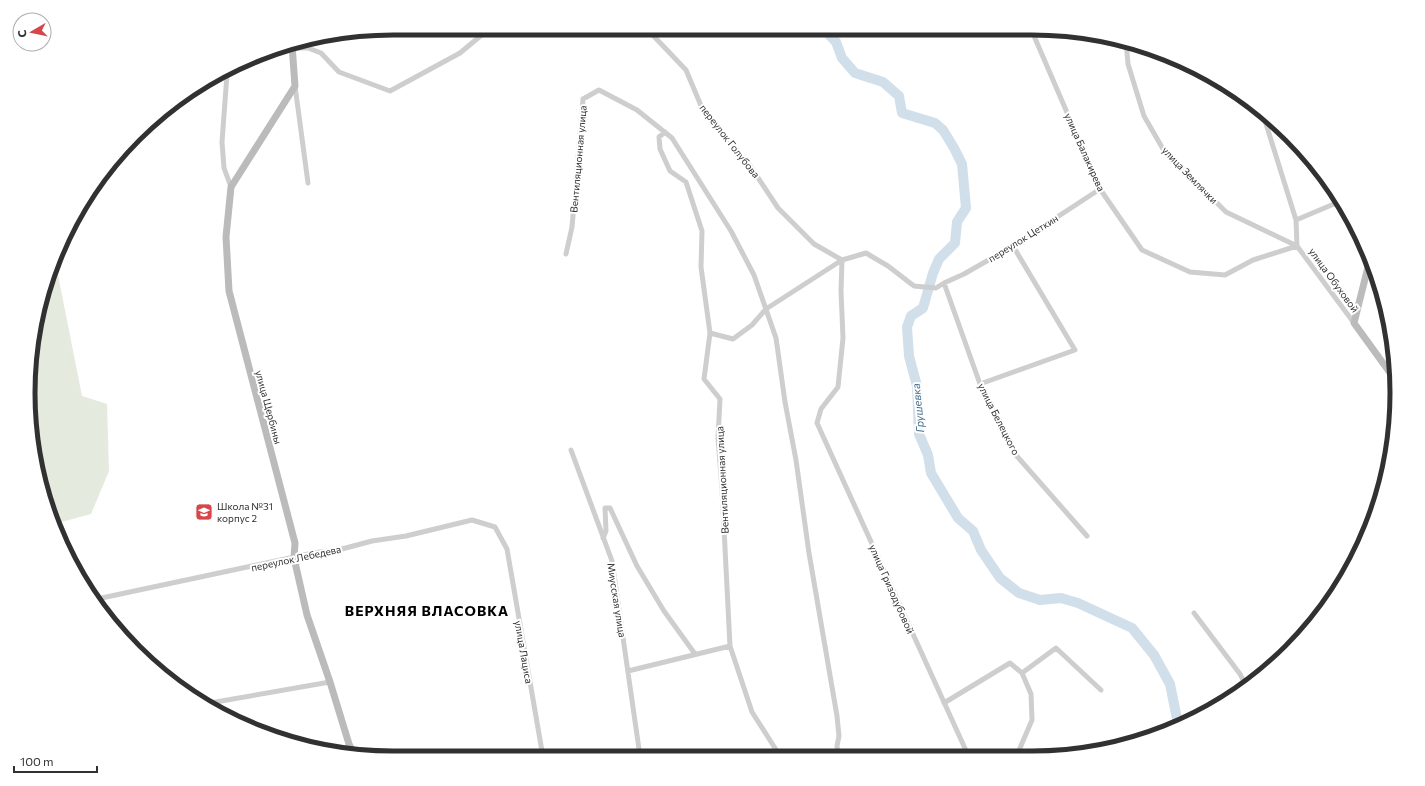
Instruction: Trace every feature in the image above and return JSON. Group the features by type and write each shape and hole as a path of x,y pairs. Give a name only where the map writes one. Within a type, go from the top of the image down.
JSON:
{"street":[{"path":"300,47 308,48 321,54 339,72 390,91 460,53 482,35"},
{"name":"переулок Голубова","path":"653,35 686,70 702,108 749,164 778,208 814,244 842,260"},
{"name":"улица Балакирева","path":"1034,35 1100,189 1142,250 1190,272 1225,274 1253,260 1297,246"},
{"name":"улица Землячки","path":"1126,47 1128,64 1144,116 1163,149 1226,212 1297,246"},
{"path":"292,49 295,86 308,183"},
{"path":"226,77 222,142 224,168 231,187"},
{"name":"улица Щербины","path":"295,86 231,187 226,237 229,291 295,543 294,558 307,615 351,748"},
{"name":"Вентиляционная улица","path":"566,254 572,227 583,99 599,90 637,110 665,132 659,137 660,149 670,171 686,182 702,231 701,268 710,333 704,379 720,399 718,438 730,646 752,712 777,751"},
{"name":"улица Обуховой","path":"1265,122 1296,220 1297,246 1389,371"},
{"path":"665,132 672,138 731,231 754,275 776,338 839,736 838,751"},
{"name":"переулок Цеткин","path":"842,260 866,253 888,266 914,286 936,288 944,282 964,274 1013,246 1100,189"},
{"path":"1296,220 1335,203"},
{"path":"980,384 1074,350 1013,246"},
{"path":"710,333 733,339 752,325 766,309 842,260"},
{"name":"улица Гризодубовой","path":"842,260 841,291 843,338 838,387 821,409 817,423 966,751"},
{"path":"1354,323 1368,269"},
{"name":"улица Белецкого","path":"944,282 980,384 1015,454 1087,536"},
{"name":"Миусская улица","path":"571,450 612,561 639,751"},
{"path":"603,538 606,531 605,508 610,508 637,566 664,611 695,654"},
{"name":"переулок Лебедева","path":"100,599 342,548 372,540 406,536 472,520 495,527"},
{"name":"улица Лациса","path":"495,527 506,549 542,751"},
{"path":"1194,613 1240,674 1244,682"},
{"path":"628,671 730,646"},
{"path":"1022,673 1056,648 1101,690"},
{"path":"944,703 1010,663 1022,673 1031,694 1032,720 1019,751"},
{"path":"213,702 330,682"},
{"path":"347,748 349,744"}],"shaded area":[{"path":"57,270 82,396 107,404 109,471 91,514 59,523 47,486 38,440 35,393 38,346 47,300"}],"waterway":[{"name":"Грушевка","path":"830,35 836,42 842,58 855,73 883,82 899,96 902,113 935,123 943,130 962,164 966,208 957,222 955,243 939,259 933,273 923,308 911,316 907,327 909,356 917,386 919,434 928,455 931,473 958,518 973,531 981,550 1000,578 1019,593 1040,600 1061,598 1078,603 1132,628 1154,655 1170,684 1177,720"}],"place":[{"name":"Школа №31 корпус 2","path":"204,512"}],"district":[{"name":"ВЕРХНЯЯ ВЛАСОВКА","path":"427,611"}]}
